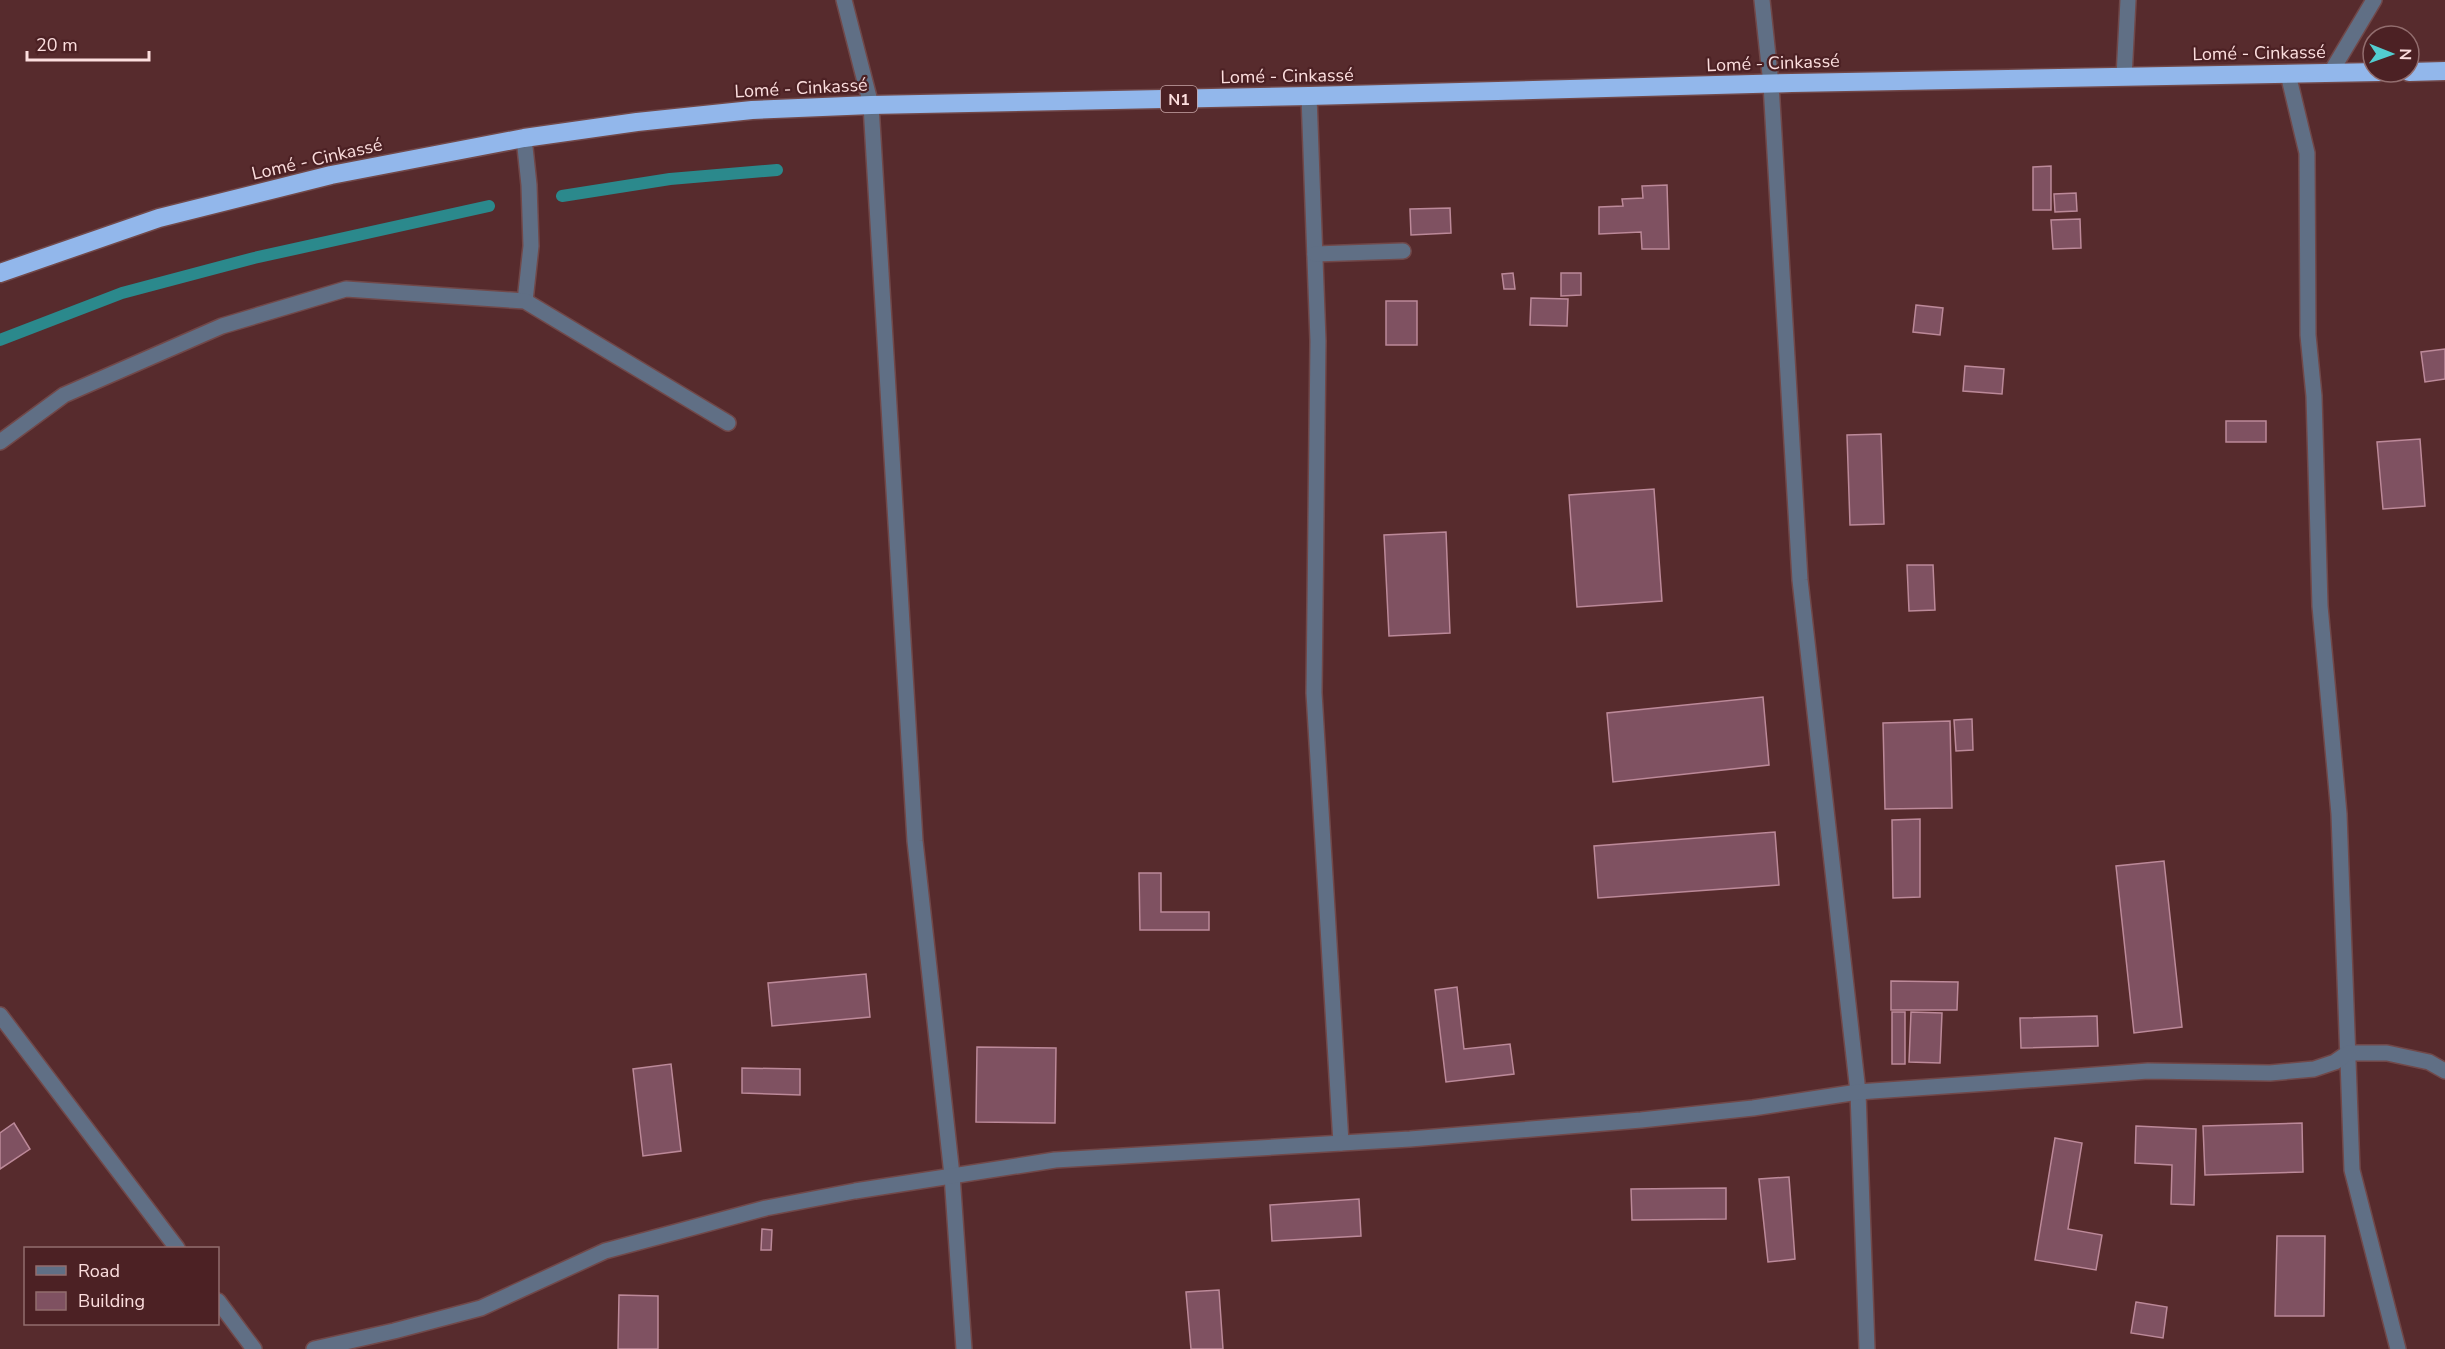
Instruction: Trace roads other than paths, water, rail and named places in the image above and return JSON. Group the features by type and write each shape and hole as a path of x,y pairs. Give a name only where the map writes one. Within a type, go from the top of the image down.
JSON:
{"highway":[{"path":"2421,72 2445,71"},
{"name":"Lomé - Cinkassé","path":"0,273 159,218 331,175 524,138 636,122 752,110 871,105 2361,72"}],"street":[{"path":"844,0 871,105 915,841 952,1175 964,1349"},
{"path":"1762,0 1771,84 1800,580 1858,1092 1867,1349"},
{"path":"2124,77 2128,0"},
{"path":"2331,72 2374,0"},
{"path":"2288,74 2307,153 2308,335 2314,396 2320,606 2339,814 2352,1170 2398,1349"},
{"path":"1308,96 1318,341 1314,693 1341,1143"},
{"path":"524,138 529,185 531,246 525,301"},
{"path":"1315,254 1403,251"},
{"path":"0,442 64,395 222,326 346,289 525,301 728,423"},
{"path":"0,1015 176,1247"},
{"path":"314,1349 481,1308 605,1251 766,1208 952,1175 1055,1161 1410,1139 1641,1120 1753,1108 1858,1092 2148,1071 2270,1073 2314,1069 2335,1062 2348,1053 2387,1053 2429,1062 2445,1071"},
{"path":"219,1303 254,1349"}],"waterway":[{"path":"562,196 670,179 777,170"},
{"path":"0,340 122,293 254,258 489,206"}]}
